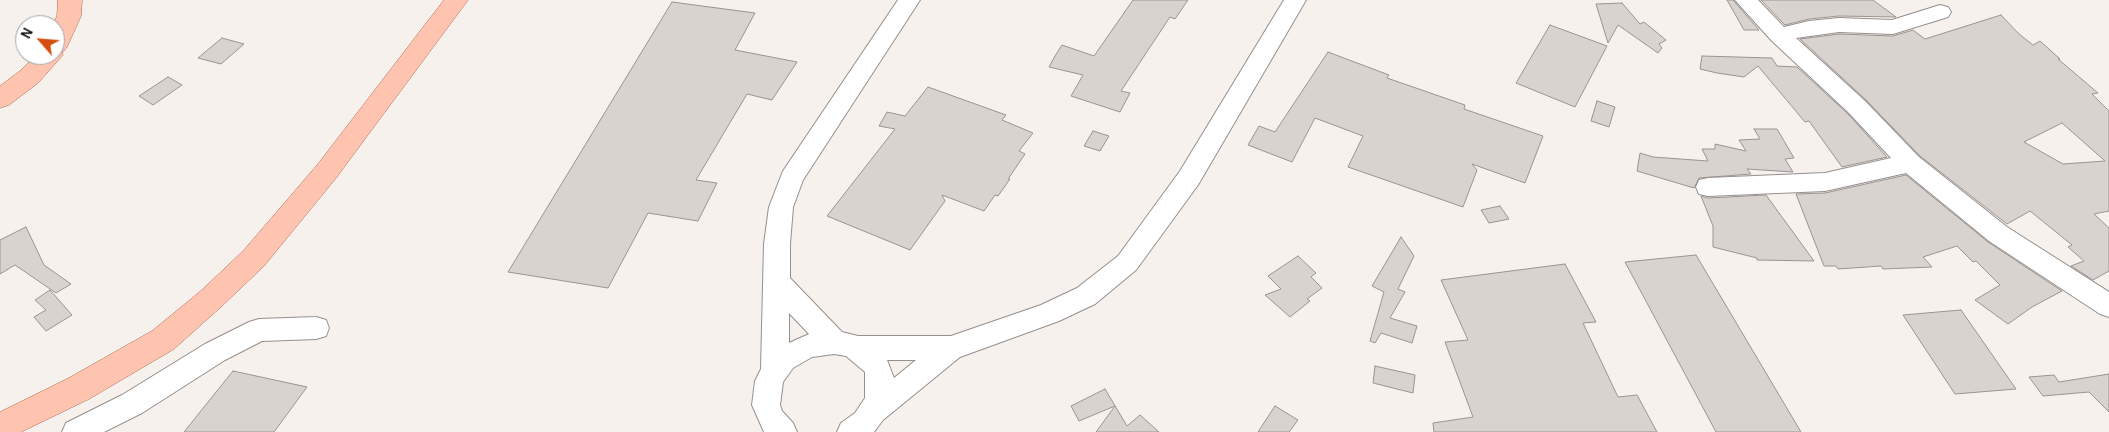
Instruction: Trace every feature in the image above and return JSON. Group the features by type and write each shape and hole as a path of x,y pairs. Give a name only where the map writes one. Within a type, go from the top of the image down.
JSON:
{"main road":[{"path":"65,23 70,0"},
{"path":"0,427 78,389 155,345 212,298 254,258 327,171 456,0"},
{"path":"0,99 29,77 41,65"}],"street":[{"path":"775,370 778,283 777,244 781,207 792,178 910,0"},
{"path":"873,411 952,348 1050,313 1086,296 1127,264 1189,178 1295,0"},
{"path":"1746,0 1779,35 1857,107 1910,164 1998,234 2109,306"},
{"path":"1779,35 1802,29 1840,25 1893,27 1940,12"},
{"path":"1708,187 1826,182 1910,164"},
{"path":"778,283 846,345 871,360 880,375 879,399 873,411 865,422 851,432"},
{"path":"76,432 132,404 215,352 259,330 316,328"},
{"path":"783,432 770,417 766,405 768,382 784,360 801,349 820,342 846,345 952,348"}],"building":[{"path":"1133,0 1188,0 1175,19 1170,17 1121,91 1130,93 1120,112 1071,96 1083,75 1049,67 1062,45 1094,56"},
{"path":"1727,0 1733,0 1759,30 1744,30"},
{"path":"1761,0 1873,0 1896,17 1839,16 1809,19 1785,25"},
{"path":"672,2 755,13 735,50 797,62 772,100 747,94 696,180 717,183 698,221 648,213 608,288 508,272"},
{"path":"1622,3 1640,24 1644,22 1666,40 1659,44 1662,48 1658,53 1618,25 1608,43 1596,4"},
{"path":"2001,15 2019,34 2033,45 2040,41 2098,93 2092,94 2109,111 2109,211 2094,214 2109,228 2109,271 2093,280 2071,266 2084,261 2068,247 2072,245 2030,211 2007,224 1920,156 1866,100 1800,39 1839,34 1893,36 1913,30 1925,39","holes":["2062,123 2105,161 2063,164 2024,142"]},
{"path":"1550,25 1607,46 1575,107 1516,83"},
{"path":"222,38 244,44 221,64 198,58"},
{"path":"1328,52 1389,75 1387,78 1465,105 1464,109 1543,136 1525,183 1472,164 1477,170 1463,207 1348,167 1363,136 1315,118 1292,162 1248,145 1259,126 1275,132"},
{"path":"1702,56 1772,58 1777,66 1797,67 1848,114 1887,157 1842,167 1809,121 1805,122 1758,66 1744,77 1717,73 1700,69"},
{"path":"168,77 182,85 153,105 139,96"},
{"path":"928,87 1006,115 1002,120 1033,133 1019,151 1025,154 1008,179 1010,179 998,196 995,195 984,211 942,195 945,201 910,250 827,216 895,129 879,126 887,112 905,116"},
{"path":"1597,101 1615,107 1609,127 1591,121"},
{"path":"1754,129 1777,129 1794,158 1785,159 1793,172 1747,169 1751,174 1699,178 1694,188 1637,171 1640,153 1653,157 1708,161 1702,149 1715,149 1715,144 1746,151 1739,140 1760,139"},
{"path":"1093,131 1109,136 1100,151 1084,146"},
{"path":"1906,175 1988,242 2062,291 2032,307 2008,324 1975,300 2000,285 1976,261 1973,262 1957,246 1923,257 1932,267 1883,269 1881,266 1838,269 1836,266 1824,266 1796,194 1825,193"},
{"path":"1766,195 1814,261 1757,260 1757,258 1713,247 1713,226 1701,196 1708,198"},
{"path":"1500,206 1509,219 1489,223 1481,210"},
{"path":"26,227 44,265 71,284 56,293 15,265 0,274 0,240"},
{"path":"1401,237 1414,256 1398,289 1405,292 1390,318 1417,326 1412,343 1381,333 1375,343 1370,341 1384,292 1372,286"},
{"path":"1696,255 1801,432 1716,432 1625,262"},
{"path":"1298,256 1316,273 1311,277 1322,288 1307,299 1310,301 1290,317 1265,295 1281,289 1268,276"},
{"path":"1565,264 1596,322 1583,323 1618,397 1637,395 1657,432 1434,432 1433,423 1473,417 1445,342 1468,340 1441,280"},
{"path":"50,290 72,315 46,331 34,317 46,310 35,300"},
{"path":"1961,310 2016,389 1955,394 1903,315"},
{"path":"1375,366 1415,375 1413,393 1373,383"},
{"path":"233,371 307,387 274,432 184,432"},
{"path":"2109,374 2109,412 2089,392 2043,396 2029,377 2054,375 2059,382"},
{"path":"1105,389 1127,426 1140,415 1159,432 1096,432 1115,406 1079,421 1071,406"},
{"path":"1275,406 1298,420 1289,432 1258,432"}]}
